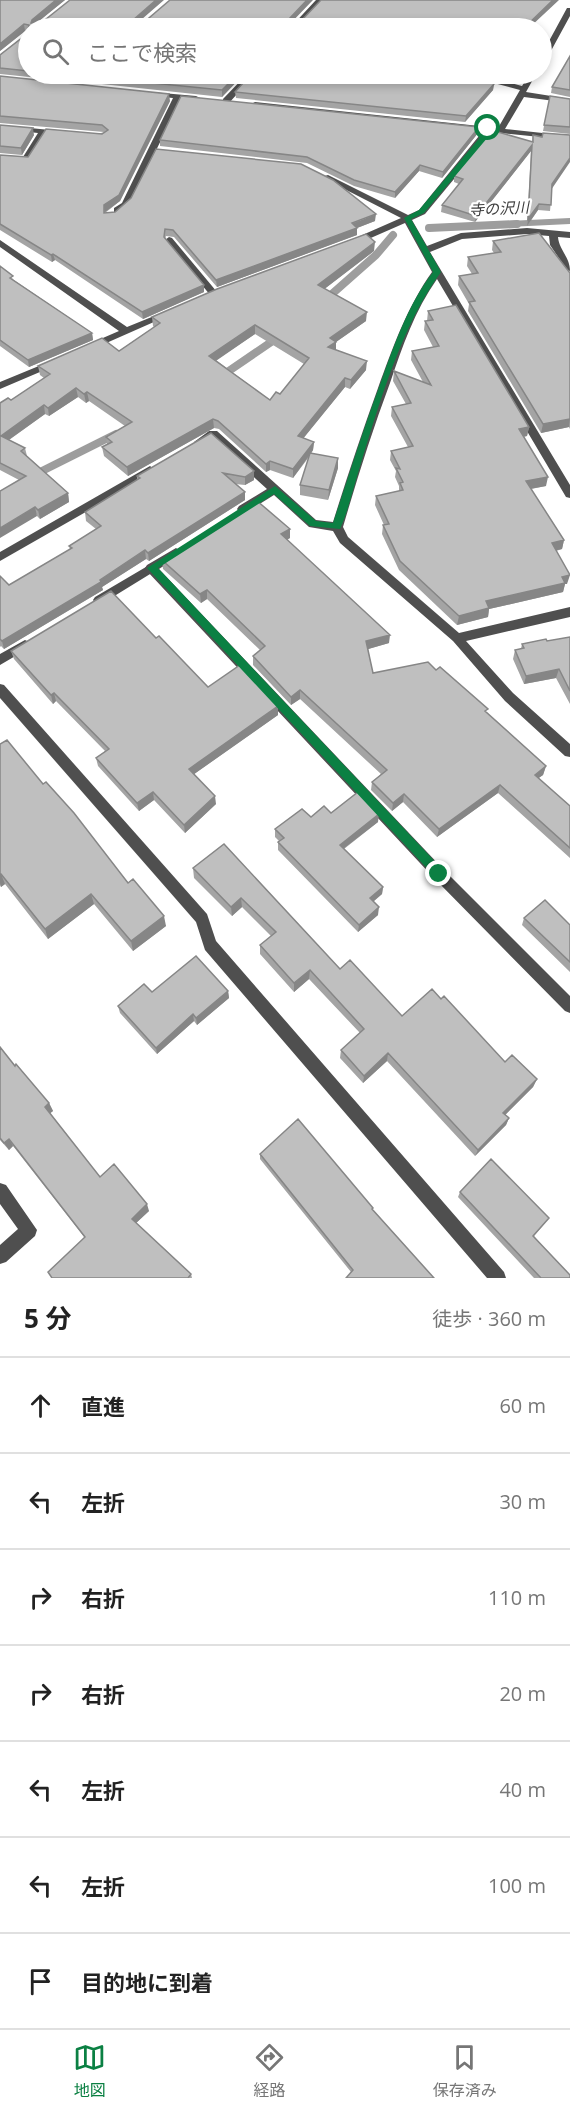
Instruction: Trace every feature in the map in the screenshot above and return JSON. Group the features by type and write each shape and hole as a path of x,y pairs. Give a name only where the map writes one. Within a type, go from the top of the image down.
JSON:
{"street":[{"path":"303,18 320,0"},
{"path":"552,42 570,10"},
{"path":"59,84 83,86"},
{"path":"226,101 242,84"},
{"path":"501,84 570,101"},
{"path":"501,129 527,84"},
{"path":"142,92 202,98"},
{"path":"109,216 126,204 178,96"},
{"path":"214,99 238,102"},
{"path":"250,103 570,138"},
{"path":"0,127 73,134"},
{"path":"341,247 422,212 485,136 488,128"},
{"path":"0,157 25,160 42,131"},
{"path":"153,150 165,152"},
{"path":"315,172 407,218 570,494"},
{"path":"426,250 461,236 527,231 570,235"},
{"path":"553,234 554,245 570,268"},
{"path":"169,240 214,294"},
{"path":"0,243 126,331"},
{"path":"437,272 426,286 399,343 365,437 337,527 344,540 457,638 509,697 570,752"},
{"path":"203,299 225,290"},
{"path":"85,349 181,308"},
{"path":"1,383 65,358"},
{"path":"193,446 213,434 313,524 337,527"},
{"path":"0,557 162,463"},
{"path":"227,519 275,489"},
{"path":"91,605 189,543"},
{"path":"151,568 431,866 570,1006"},
{"path":"457,638 570,612"},
{"path":"0,660 40,636"},
{"path":"0,689 5,705 202,919 210,945 498,1278"},
{"path":"0,1191 29,1230 0,1256"}],"building":[{"path":"0,0 56,0 34,18 18,18 18,29 0,44"},
{"path":"70,0 156,0 135,18 47,18"},
{"path":"170,0 307,0 290,18 149,18"},
{"path":"321,0 553,0 534,18 304,18"},
{"path":"18,41 18,70 0,68 0,55"},
{"path":"570,56 570,90 552,87"},
{"path":"0,76 18,78 18,84 75,84 169,94 119,195 104,205 104,213 115,212 131,198 156,149 301,164 333,180 376,214 352,223 357,228 216,280 173,230 165,229 164,237 204,285 142,312 53,254 51,255 0,224 0,155 28,157 46,129 102,134 108,130 102,125 0,116"},
{"path":"162,84 228,84 222,90"},
{"path":"242,84 494,84 466,116 235,92"},
{"path":"181,96 479,127 443,172 420,165 395,192 354,180 307,157 160,140"},
{"path":"550,96 570,99 570,127 544,125"},
{"path":"0,125 33,128 21,148 0,146"},
{"path":"491,130 533,142 533,135 542,137 543,133 570,135 570,158 552,184 551,205 539,204 528,219 532,145 476,216 442,205 463,179 454,176"},
{"path":"539,233 570,273 570,419 543,424 469,302 475,301 459,276 478,273 468,257 501,252 493,241"},
{"path":"366,234 375,242 318,285 367,312 330,338 336,342 328,347 367,361 351,380 345,378 298,436 314,442 293,469 270,461 266,464 213,419 127,467 102,447 112,442 106,437 132,422 87,392 84,394 76,388 48,408 44,405 1,436 25,448 21,451 68,493 38,510 35,507 0,528 0,491 26,476 0,463 0,403 8,398 11,400 50,374 38,366 102,338 119,351 160,323 152,317 217,289","holes":["255,325 309,358 280,394 276,392 270,400 209,356"]},
{"path":"0,266 13,276 10,278 92,333 28,360 0,340"},
{"path":"456,305 529,427 519,429 548,477 526,481 564,540 552,543 570,575 562,577 565,583 486,601 489,608 459,616 400,561 383,525 389,524 376,496 403,490 400,483 403,482 396,468 400,469 391,451 413,446 392,407 411,403 394,371 431,385 412,351 439,346 425,321 433,320 428,311"},
{"path":"211,433 254,471 245,477 223,473 245,492 148,553 145,550 100,580 101,582 2,641 0,639 0,576 9,585 72,548 69,546 101,526 85,512 140,478 137,476"},
{"path":"310,453 338,458 329,490 300,485"},
{"path":"256,500 290,529 281,534 390,635 366,641 373,673 428,662 436,670 440,667 488,709 485,711 546,766 535,775 570,806 570,848 500,785 439,829 404,794 393,803 372,782 387,770 300,690 291,697 253,656 265,646 207,590 200,594 162,560"},
{"path":"111,591 208,687 240,665 278,706 189,769 215,796 184,825 153,792 137,803 96,758 109,749 54,693 51,695 11,651"},
{"path":"570,637 570,691 559,669 526,676 515,650 524,648 522,644"},
{"path":"7,740 43,784 46,782 74,813 128,883 133,879 164,916 131,941 91,894 45,929 0,874 0,744"},
{"path":"358,792 379,814 340,845 383,887 370,898 379,907 359,925 278,842 284,838 275,829 302,809 311,817 324,806 331,813"},
{"path":"224,844 340,969 350,960 402,1016 432,989 441,999 444,996 505,1062 512,1055 537,1079 503,1113 509,1118 478,1150 388,1053 364,1076 341,1050 364,1029 310,970 294,983 260,945 276,932 241,898 231,907 193,868"},
{"path":"545,900 570,925 570,962 524,918"},
{"path":"196,956 228,991 196,1018 193,1014 156,1048 118,1006 144,984 152,992"},
{"path":"0,1047 49,1103 45,1107 100,1177 114,1164 147,1204 132,1219 191,1274 188,1278 52,1278 48,1272 85,1237 9,1139 4,1143 0,1138"},
{"path":"298,1119 372,1209 434,1278 346,1278 353,1270 260,1154"},
{"path":"491,1159 549,1218 533,1236 570,1275 570,1278 541,1278 460,1192"}],"waterway":[{"name":"寺の沢川","path":"487,225 570,221"},
{"name":"寺の沢川","path":"429,228 517,224"},
{"name":"寺の沢川","path":"324,301 376,255 393,235"},
{"name":"寺の沢川","path":"220,377 280,336"},
{"name":"寺の沢川","path":"34,475 116,434"}],"route":[{"path":"439,874 151,568 275,489 313,524 337,527 365,437 399,343 426,286 437,272 407,218 422,212 437,191 485,136 488,128"}]}
